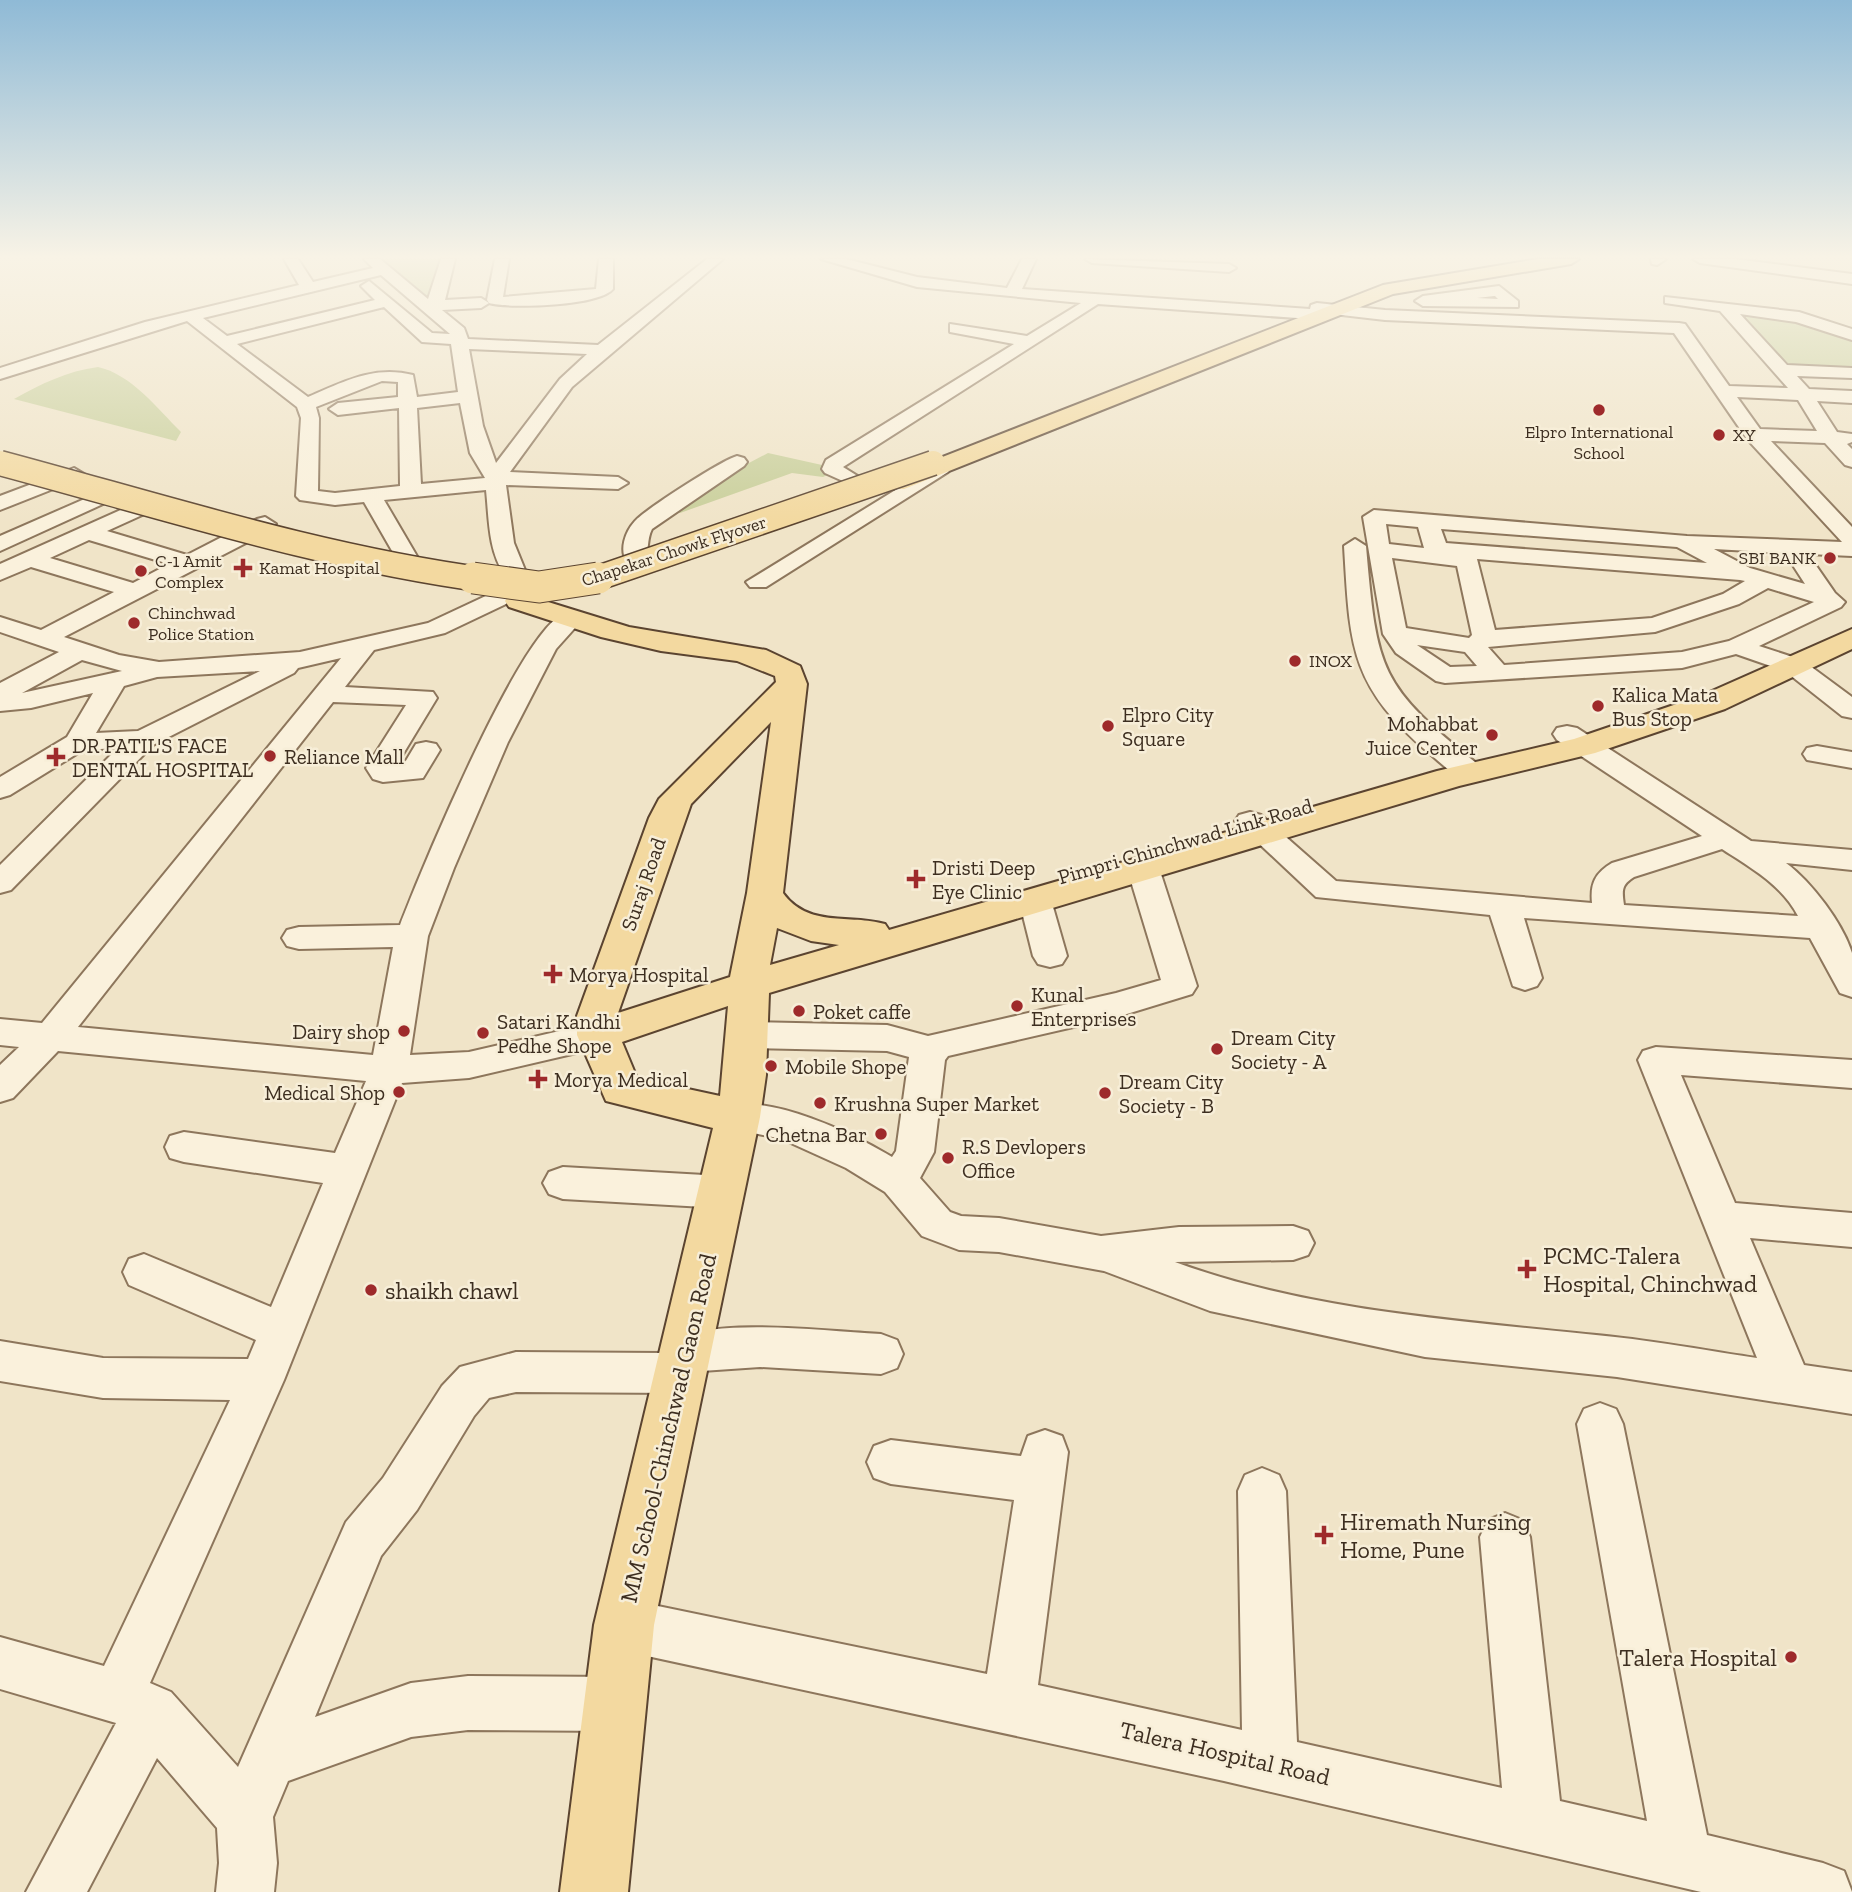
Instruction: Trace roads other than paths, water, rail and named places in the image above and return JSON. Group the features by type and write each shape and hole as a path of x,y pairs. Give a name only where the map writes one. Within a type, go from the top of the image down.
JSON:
{"main road":[{"path":"0,454 74,474 237,538 353,568 579,595 858,497 950,458 1043,413 1224,347"},
{"path":"950,458 1065,419 1237,347"},
{"path":"1043,413 1065,419"},
{"name":"Chapekar Chowk Flyover","path":"0,463 335,553 420,571 539,587 580,583 618,573 950,458"},
{"path":"0,473 96,500 149,503 265,524 407,558 501,587 579,595 645,640 763,659 789,672 792,684"},
{"path":"579,595 635,557 858,497"},
{"name":"Pimpri Chinchwad Link Road","path":"598,1025 749,976 1463,767 1714,702 1852,623"},
{"name":"Pimpri Chinchwad Link Road","path":"1783,663 1852,638"},
{"name":"MM School-Chinchwad Gaon Road","path":"598,1891 624,1625 738,1117 749,976 765,893 792,684"},
{"name":"Suraj Road","path":"598,1025 666,818 676,799 792,684"},
{"name":"Pimpri Chinchwad Link Road","path":"877,939 1035,900 1143,868 1258,828"},
{"path":"765,893 778,912 799,924 829,932 877,939"},
{"path":"598,1025 621,1090 738,1117"}],"street":[{"path":"0,374 86,347"},
{"path":"230,347 306,405 310,418 307,496 335,499 494,478 618,483"},
{"path":"0,703 31,700 159,670 300,660 365,645 436,628 501,587 503,543 494,478 480,453 461,347"},
{"path":"554,347 602,350"},
{"path":"494,478 541,412 566,383 605,347"},
{"path":"758,582 858,497 832,469 833,464 990,347"},
{"path":"1694,347 1754,435 1852,540"},
{"path":"1761,347 1804,395 1831,438 1852,461"},
{"path":"1782,370 1852,373"},
{"path":"306,405 373,378 391,376 407,379 419,486"},
{"path":"1725,391 1852,397"},
{"path":"338,409 469,397"},
{"path":"1754,435 1852,438"},
{"path":"635,557 635,539 643,525 737,462"},
{"path":"0,504 74,474"},
{"path":"370,495 407,558"},
{"path":"0,544 96,500"},
{"path":"0,573 149,503"},
{"path":"1463,767 1398,708 1376,678 1364,642 1367,547 1374,517 1682,541 1852,549"},
{"path":"1428,521 1433,545 1442,549 1754,576"},
{"path":"0,650 38,636 134,591 265,524"},
{"path":"86,532 189,562"},
{"path":"1367,547 1395,634 1405,648 1445,675 1682,660 1738,646 1833,602 1754,576 1682,541"},
{"path":"1367,547 1467,561 1479,642 1497,673"},
{"path":"1793,547 1826,598"},
{"path":"28,559 134,591"},
{"path":"1395,634 1479,642 1655,625 1731,599 1754,576"},
{"path":"55,1892 135,1704 281,1331 350,1171 389,1070 412,936 438,868 495,742 545,646 579,595"},
{"path":"0,624 114,662 159,670"},
{"path":"0,1088 52,1035 365,645"},
{"path":"1738,646 1783,663 1852,710"},
{"path":"0,694 80,651"},
{"path":"0,883 143,739 300,660"},
{"path":"0,789 77,742 114,681"},
{"path":"326,694 424,698 380,768 383,773 413,772 426,750"},
{"path":"77,742 143,739"},
{"path":"1575,740 1735,844 1803,894 1824,928 1852,985"},
{"path":"1817,754 1852,760"},
{"path":"1258,828 1327,890 1609,915 1824,928"},
{"path":"1609,915 1606,889 1611,877 1623,870 1735,844 1852,860"},
{"path":"899,1181 915,1152 927,1055 936,1046 1117,1005 1180,986 1143,868"},
{"path":"1035,900 1051,956"},
{"path":"1504,906 1525,978"},
{"path":"299,938 412,936"},
{"name":"Pimpri Chinchwad Link Road","path":"0,1032 389,1070 469,1065 544,1047 598,1025"},
{"path":"746,1035 887,1038 933,1050"},
{"path":"1790,1385 1724,1219 1656,1060 1852,1074"},
{"path":"738,1117 788,1126 860,1157 899,1181 936,1224 947,1228 1107,1254 1210,1293 1334,1321 1466,1343 1617,1357 1852,1393"},
{"path":"184,1147 350,1171"},
{"path":"563,1183 722,1192"},
{"path":"1724,1219 1852,1230"},
{"path":"1092,1251 1179,1244 1293,1243"},
{"path":"144,1272 281,1331"},
{"path":"245,1892 248,1863 245,1817 363,1539 400,1494 458,1401 476,1381 516,1372 682,1363 760,1347 881,1354"},
{"path":"0,1361 103,1378 262,1380"},
{"path":"1600,1424 1683,1858"},
{"path":"891,1462 1043,1466 1009,1704"},
{"path":"1262,1490 1270,1763"},
{"path":"1505,1537 1534,1823"},
{"name":"Talera Hospital Road","path":"624,1625 1009,1704 1534,1823 1823,1892"},
{"path":"0,1663 135,1704 245,1817"},
{"path":"270,1760 411,1710 468,1703 617,1704"}],"place":[{"name":"Elpro International School","path":"1599,410"},
{"name":"XY","path":"1719,435"},
{"name":"SBI BANK","path":"1830,558"},
{"name":"Kamat Hospital","path":"243,568"},
{"name":"C-1 Amit Complex","path":"141,571"},
{"name":"Chinchwad Police Station","path":"134,623"},
{"name":"INOX","path":"1295,661"},
{"name":"Kalica Mata Bus Stop","path":"1598,706"},
{"name":"Elpro City Square","path":"1108,726"},
{"name":"Mohabbat Juice Center","path":"1492,735"},
{"name":"Reliance Mall","path":"270,756"},
{"name":"DR PATIL'S FACE DENTAL HOSPITAL","path":"56,757"},
{"name":"Dristi Deep Eye Clinic","path":"916,879"},
{"name":"Morya Hospital","path":"553,974"},
{"name":"Kunal Enterprises","path":"1017,1006"},
{"name":"Poket caffe","path":"799,1011"},
{"name":"Dairy shop","path":"404,1031"},
{"name":"Satari Kandhi Pedhe Shope","path":"483,1033"},
{"name":"Dream City Society - A","path":"1217,1049"},
{"name":"Mobile Shope","path":"771,1066"},
{"name":"Morya Medical","path":"538,1079"},
{"name":"Medical Shop","path":"399,1092"},
{"name":"Dream City Society - B","path":"1105,1093"},
{"name":"Krushna Super Market","path":"820,1103"},
{"name":"Chetna Bar","path":"881,1134"},
{"name":"R.S Devlopers Office","path":"948,1158"},
{"name":"PCMC-Talera Hospital, Chinchwad","path":"1527,1269"},
{"name":"shaikh chawl","path":"371,1290"},
{"name":"Hiremath Nursing Home, Pune","path":"1324,1535"},
{"name":"Talera Hospital","path":"1791,1657"}]}
